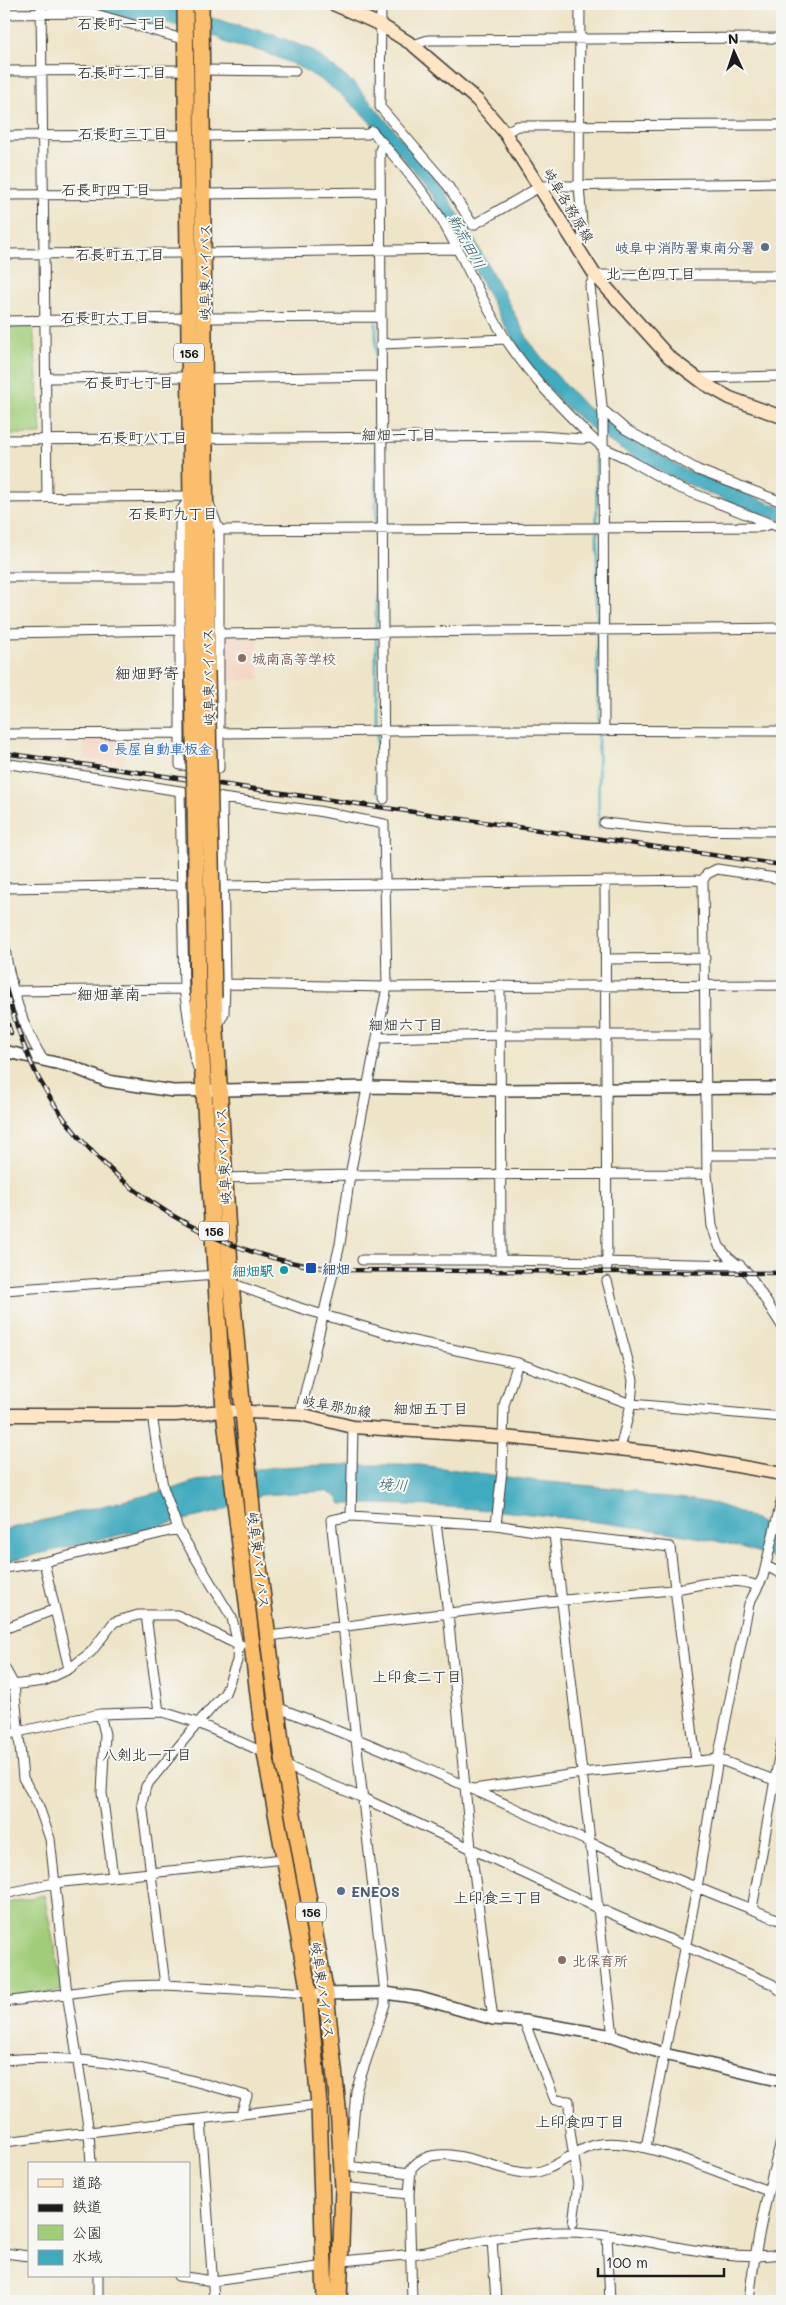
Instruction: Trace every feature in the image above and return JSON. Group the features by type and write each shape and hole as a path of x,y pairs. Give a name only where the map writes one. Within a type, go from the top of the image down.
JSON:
{"highway":[{"name":"岐阜東バイパス","path":"185,6 191,38 203,70 204,379 198,438 200,672 198,996 201,1076 217,1275 224,1411 238,1527 244,1644 266,1753 283,1859 309,1993 320,2105 326,2266 325,2301"},
{"name":"岐阜東バイパス","path":"198,438 189,377 185,135 186,70 191,38 200,8"},
{"name":"岐阜東バイパス","path":"200,672 223,1178 254,1524 284,1766 326,1994 346,2120 342,2187 340,2301"}],"main road":[{"name":"岐阜各務原線","path":"333,4 381,25 414,45 456,80 505,133 541,186 595,275 669,357 696,378 730,398 782,417"},
{"name":"岐阜那加線","path":"4,1415 152,1415 224,1411 300,1414 353,1427 504,1437 675,1455 782,1474"}],"street":[{"path":"41,4 47,497"},
{"path":"381,4 380,107 448,186 472,225 541,186 782,183"},
{"path":"576,246 583,237 579,185 580,4"},
{"path":"4,14 92,13 191,38"},
{"path":"414,45 428,40 782,38"},
{"path":"4,71 186,70"},
{"path":"203,70 295,71"},
{"path":"505,133 517,126 782,125"},
{"path":"203,136 368,134 372,131 437,213 506,339 534,378 592,438"},
{"path":"4,136 185,135"},
{"path":"383,143 380,150 380,317 384,799"},
{"path":"203,194 380,192"},
{"path":"4,195 186,194"},
{"path":"204,252 458,249"},
{"path":"4,254 188,253"},
{"path":"604,731 605,628 602,526 604,443 603,413 590,286 595,275 782,275"},
{"path":"204,318 380,317"},
{"path":"4,321 188,318"},
{"path":"381,344 506,339"},
{"path":"204,379 381,376"},
{"path":"696,378 782,376"},
{"path":"46,378 189,377"},
{"path":"603,413 625,428 698,470 782,502"},
{"path":"4,440 381,437 592,438 604,443 628,459 677,486 782,528"},
{"path":"4,498 198,496 212,507 219,530 219,768 180,765 180,512 198,496"},
{"path":"219,530 382,530 602,526 760,527 771,524"},
{"path":"4,577 179,577"},
{"path":"219,634 605,628 782,628"},
{"path":"4,633 179,630"},
{"path":"220,733 782,731"},
{"path":"4,734 180,733"},
{"path":"4,763 222,798 318,811 384,824 387,987 369,1087 350,1175 340,1244 325,1316 300,1414"},
{"path":"180,791 184,989 194,1056 201,1076"},
{"path":"216,1029 224,1013 225,984 222,798"},
{"path":"604,823 670,830 782,831"},
{"path":"782,879 717,869 707,874 703,880 707,1174 712,1226 719,1246 728,1257 740,1265 770,1304 782,1326"},
{"path":"223,886 703,880"},
{"path":"605,881 607,1265"},
{"path":"4,888 182,885"},
{"path":"4,942 7,968 14,991 29,1033 42,1058"},
{"path":"606,959 704,958"},
{"path":"225,984 387,987 782,985"},
{"path":"500,985 502,1090 501,1260"},
{"path":"14,991 184,989"},
{"path":"378,1038 501,1035 706,1035"},
{"path":"4,1051 42,1058 73,1067 107,1081 136,1087 173,1091 369,1087 502,1090 782,1088"},
{"path":"708,1155 782,1155"},
{"path":"223,1178 350,1175 707,1174"},
{"path":"362,1260 501,1260 607,1265 740,1265"},
{"path":"4,1290 217,1275"},
{"path":"607,1280 633,1380 631,1404 620,1449"},
{"path":"231,1283 325,1316 432,1346 518,1363 631,1404 782,1417"},
{"path":"496,1525 502,1471 504,1405 518,1363"},
{"path":"152,1415 164,1487 178,1528 232,1618 244,1644 225,1693 198,1722 146,1786 142,1803 165,1985"},
{"path":"351,1516 353,1427"},
{"path":"646,2147 697,1888 718,1759 749,1604 767,1564 778,1524 782,1498"},
{"path":"411,2173 351,2166 346,2120 385,2004 385,1993 331,1520 351,1516 436,1523 496,1525 554,1534 670,1547 696,1761"},
{"path":"436,1523 470,1787 471,1848 494,2019"},
{"path":"4,1568 44,1562 178,1528"},
{"path":"554,1534 613,2036"},
{"path":"44,1562 53,1610 69,1669"},
{"path":"767,1564 782,1574"},
{"path":"269,1636 562,1599 674,1590 729,1579 745,1581 758,1586"},
{"path":"4,1628 53,1610"},
{"path":"4,1686 44,1682 69,1669 91,1652 114,1622 146,1615 177,1615 244,1644"},
{"path":"146,1615 159,1712"},
{"path":"4,1667 14,1685 23,1778 38,1804 50,1839 67,1994 89,2132 91,2162"},
{"path":"276,1707 357,1737 590,1842 697,1888 782,1921"},
{"path":"4,1735 100,1714 159,1712 198,1722 266,1753"},
{"path":"100,1714 105,1734 102,1793 113,1877"},
{"path":"752,1909 779,1781 782,1740"},
{"path":"470,1787 718,1759 779,1781"},
{"path":"284,1766 363,1798 598,1908 772,1984 782,1992"},
{"path":"4,1894 54,1883 283,1859"},
{"path":"4,2002 124,1986 165,1985 326,1994 385,1993 438,2003 494,2019 524,2021 613,2036 664,2054 782,2080"},
{"path":"524,2021 555,2100 569,2101 573,2154 578,2184 573,2223"},
{"path":"4,2060 59,2057 171,2074 247,2096 241,2114"},
{"path":"4,2142 320,2105"},
{"path":"201,2120 214,2301"},
{"path":"749,2301 754,2258 768,2191 782,2138"},
{"path":"412,2301 409,2194 414,2164 422,2159 455,2156 478,2159 512,2172 541,2173 573,2154 601,2143 646,2147 768,2191"},
{"path":"342,2187 409,2194"},
{"path":"340,2261 412,2254 492,2239 566,2232 607,2235 680,2249 754,2258 782,2254"},
{"path":"607,2235 610,2301"},
{"path":"492,2239 496,2301"},
{"path":"4,2253 28,2256"},
{"path":"190,2278 213,2281 326,2266"},
{"path":"98,2278 98,2301"}],"shaded area":[{"name":"城南高等学校","path":"258,635 260,679 225,681 224,636"},
{"name":"長屋自動車板金","path":"84,737 123,737 124,764 84,759"}],"green space":[{"path":"33,326 41,434 4,434 4,327"},
{"path":"44,1895 63,1991 4,1999 4,1904"}],"water":[{"name":"新荒田川","path":"77,4 159,4 272,34 312,50 356,85 436,179 469,230 529,341 549,367 585,406 635,441 684,469 782,508 782,521 684,483 653,467 622,450 567,408 528,362 501,319 453,230 422,182 372,124 339,93 303,69 257,50 226,43 216,36 156,20 149,24"},
{"name":"境川","path":"420,1465 537,1481 635,1490 647,1495 715,1504 741,1513 782,1535 782,1563 768,1556 735,1545 662,1531 494,1510 418,1505 341,1504 336,1496 325,1491 261,1495 218,1512 4,1562 4,1530 172,1489 202,1479 263,1468 294,1466"}],"waterway":[{"path":"376,323 376,373"},
{"path":"376,379 376,728"},
{"path":"596,456 597,525"},
{"path":"597,530 597,627"},
{"path":"597,633 598,727"},
{"path":"598,733 599,828"},
{"path":"377,734 377,792"}],"railway":[{"path":"4,753 782,865"},
{"path":"4,983 19,1032 39,1079 64,1119 95,1155 130,1186 169,1214 211,1236 255,1253 301,1264 348,1270 782,1273"},
{"path":"4,1012 11,1033"}],"place":[{"name":"岐阜中消防署東南分署","path":"765,247"},
{"name":"城南高等学校","path":"242,658"},
{"name":"長屋自動車板金","path":"104,748"},
{"name":"細畑","path":"311,1268"},
{"name":"細畑駅","path":"284,1270"},
{"name":"ENEOS","path":"341,1891"},
{"name":"北保育所","path":"562,1960"}],"district":[{"name":"石長町一丁目","path":"122,23"},
{"name":"石長町二丁目","path":"122,72"},
{"name":"石長町三丁目","path":"123,133"},
{"name":"石長町四丁目","path":"106,189"},
{"name":"石長町五丁目","path":"120,254"},
{"name":"北一色四丁目","path":"651,273"},
{"name":"石長町六丁目","path":"105,317"},
{"name":"石長町七丁目","path":"129,382"},
{"name":"細畑一丁目","path":"399,434"},
{"name":"石長町八丁目","path":"143,437"},
{"name":"石長町九丁目","path":"173,513"},
{"name":"細畑野寄","path":"147,672"},
{"name":"細畑華南","path":"109,993"},
{"name":"細畑六丁目","path":"406,1024"},
{"name":"細畑五丁目","path":"431,1408"},
{"name":"上印食二丁目","path":"417,1676"},
{"name":"八剣北一丁目","path":"147,1754"},
{"name":"上印食三丁目","path":"498,1897"},
{"name":"上印食四丁目","path":"580,2121"}]}
